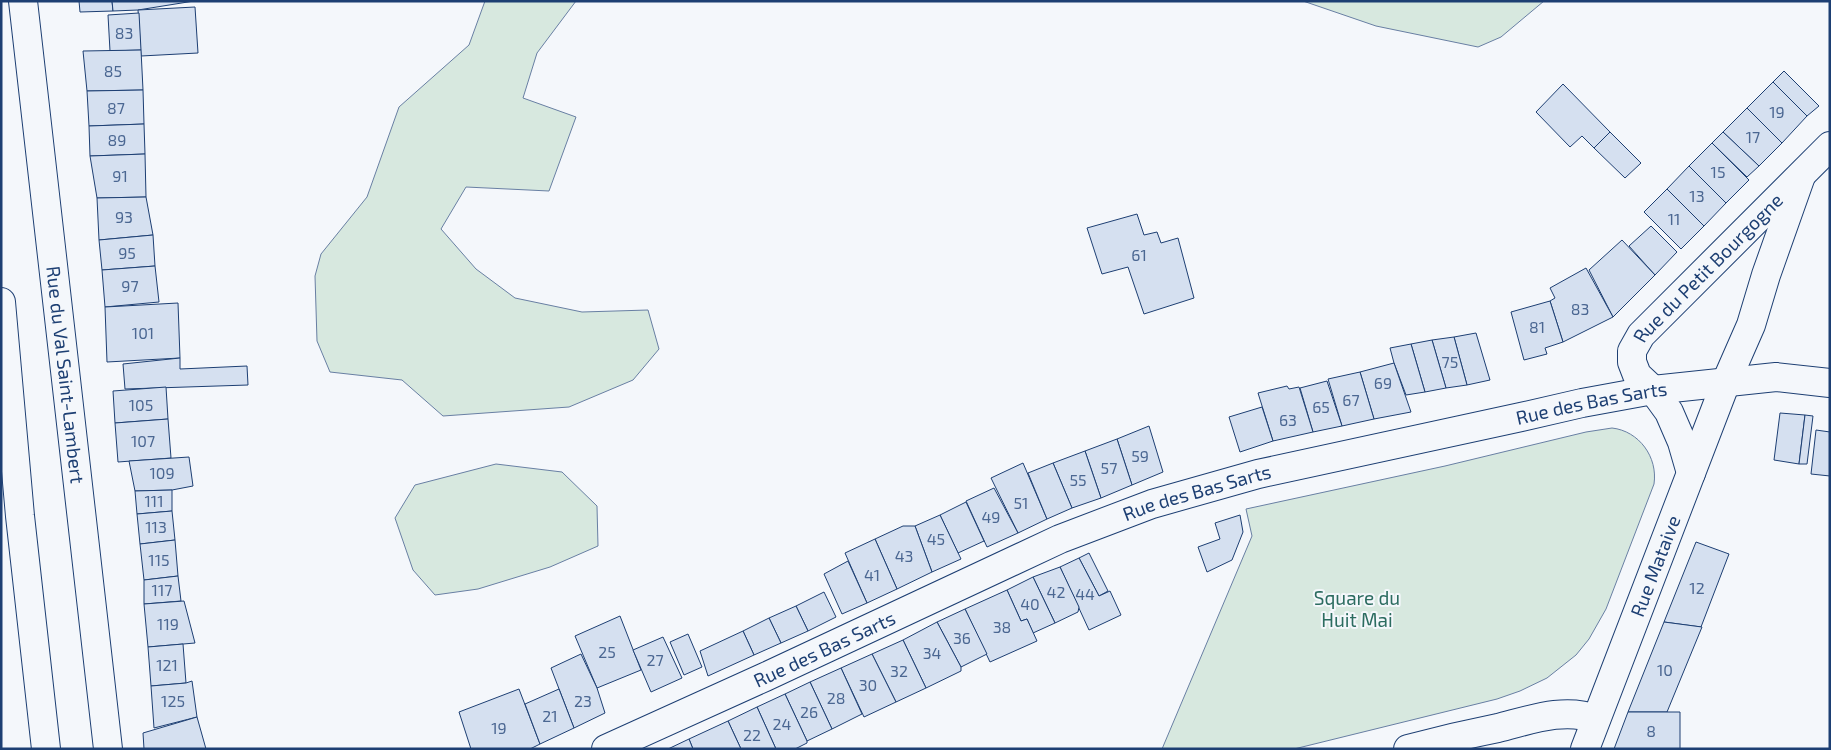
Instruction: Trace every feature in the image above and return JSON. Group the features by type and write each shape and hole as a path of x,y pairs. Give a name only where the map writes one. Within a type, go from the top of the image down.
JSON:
{"street":[{"name":"Rue du Val Saint-Lambert","path":"23,1 108,749"},
{"name":"Rue du Petit Bourgogne","path":"1691,474 1677,427 1662,399 1637,375 1632,362 1632,351 1642,335 1830,146"},
{"name":"Rue du Petit Bourgogne","path":"1726,382 1751,325 1766,275 1801,176"},
{"path":"1,302 20,516 46,749"},
{"name":"Rue des Bas Sarts","path":"606,749 765,677 1060,538 1152,504 1258,474 1521,418 1582,403 1654,390 1776,377 1830,383"},
{"name":"Rue Mataive","path":"1584,749 1726,382"},
{"path":"1408,749 1542,717 1576,714 1596,719"}],"green space":[{"path":"485,1 576,1 537,53 523,98 576,117 549,191 466,187 441,229 476,269 515,298 582,312 648,310 659,349 633,380 569,407 443,416 402,380 330,372 317,341 315,276 321,254 367,197 399,107 469,45"},
{"path":"1303,1 1544,1 1501,37 1478,47 1376,26"},
{"name":"Square du Huit Mai","path":"1612,428 1631,434 1645,447 1653,464 1654,484 1606,609 1589,639 1576,655 1547,678 1520,691 1497,699 1294,749 1162,749 1252,536 1246,509 1445,466 1586,432"},
{"path":"496,464 562,472 597,506 598,546 550,567 478,589 435,595 413,570 395,518 415,485"}],"building":[{"path":"79,1 112,1 113,11 80,12"},
{"path":"112,1 194,1 138,10 113,11"},
{"path":"195,7 198,53 141,56 138,10"},
{"path":"139,13 141,50 110,51 108,15"},
{"path":"141,50 143,90 87,91 83,51"},
{"path":"1784,71 1819,106 1807,116 1773,82"},
{"path":"1773,82 1807,116 1782,143 1747,108"},
{"path":"1563,84 1610,132 1594,148 1582,136 1570,147 1536,112"},
{"path":"143,90 144,124 89,126 87,91"},
{"path":"1747,108 1782,143 1759,166 1723,132"},
{"path":"144,124 145,154 90,156 89,126"},
{"path":"1610,132 1641,163 1625,178 1594,148"},
{"path":"1723,132 1759,166 1747,177 1712,143"},
{"path":"1712,143 1749,180 1726,203 1689,166"},
{"path":"145,154 146,197 97,198 90,156"},
{"path":"1689,166 1726,203 1704,226 1667,189"},
{"path":"1667,189 1704,226 1681,249 1644,212"},
{"path":"146,197 153,235 99,240 97,198"},
{"path":"1137,214 1144,235 1157,232 1161,243 1178,238 1194,298 1144,314 1128,267 1102,274 1087,228"},
{"path":"1651,226 1677,252 1655,275 1629,246"},
{"path":"153,235 155,266 102,270 99,240"},
{"path":"1622,240 1655,275 1613,317 1589,270"},
{"path":"155,266 159,302 105,307 102,270"},
{"path":"1586,268 1613,317 1563,342 1550,301 1555,298 1550,288"},
{"path":"1550,301 1563,342 1545,348 1547,354 1524,360 1511,312"},
{"path":"178,303 180,358 107,362 105,307"},
{"path":"1476,333 1490,380 1467,385 1454,337"},
{"path":"1454,337 1467,385 1446,388 1432,340"},
{"path":"1432,340 1446,388 1425,392 1411,344"},
{"path":"1411,344 1425,392 1406,395 1390,348"},
{"path":"180,358 180,369 247,366 248,385 125,389 123,364"},
{"path":"1394,363 1411,412 1374,419 1360,372"},
{"path":"1360,372 1374,419 1342,426 1328,379"},
{"path":"1327,381 1342,426 1313,432 1300,388"},
{"path":"1287,386 1289,389 1299,387 1313,432 1273,441 1258,393"},
{"path":"166,387 168,419 115,423 113,391"},
{"path":"1262,407 1273,441 1240,452 1229,417"},
{"path":"1780,413 1805,415 1799,464 1774,460"},
{"path":"1805,415 1813,416 1807,464 1799,464"},
{"path":"168,419 171,458 118,462 115,423"},
{"path":"1149,426 1163,472 1132,485 1117,439"},
{"path":"1816,430 1830,432 1830,476 1811,474"},
{"path":"1117,439 1132,485 1101,498 1085,451"},
{"path":"1085,451 1101,498 1072,508 1053,463"},
{"path":"189,457 193,486 172,490 135,491 129,461"},
{"path":"1023,463 1047,519 1018,533 991,478"},
{"path":"1053,463 1072,508 1047,519 1028,473"},
{"path":"994,488 1018,533 987,547 966,501"},
{"path":"172,490 172,511 137,514 135,491"},
{"path":"966,502 984,541 958,553 940,515"},
{"path":"172,511 175,540 140,544 137,514"},
{"path":"940,515 961,559 932,572 915,526"},
{"path":"1240,515 1243,532 1232,560 1207,572 1198,547 1220,539 1215,523"},
{"path":"903,526 915,526 932,572 897,589 875,539"},
{"path":"875,539 897,589 867,603 845,553"},
{"path":"175,540 178,576 144,580 140,544"},
{"path":"1696,542 1729,554 1701,627 1664,622"},
{"path":"1089,553 1108,591 1099,596 1079,558"},
{"path":"1079,558 1099,596 1110,591 1121,615 1089,630 1060,567"},
{"path":"848,561 867,603 842,614 824,574"},
{"path":"1060,567 1079,607 1078,612 1055,623 1033,577"},
{"path":"178,576 181,601 144,604 144,580"},
{"path":"1033,577 1055,623 1033,633 1027,619 1021,621 1007,590"},
{"path":"1007,590 1021,621 1027,619 1037,641 990,662 965,609"},
{"path":"824,592 836,617 808,631 796,606"},
{"path":"184,601 195,643 148,647 144,604"},
{"path":"796,606 808,631 781,643 769,618"},
{"path":"965,609 987,654 961,667 937,622"},
{"path":"620,616 641,670 597,688 575,636"},
{"path":"769,618 781,643 754,655 743,631"},
{"path":"937,622 961,667 961,671 926,688 903,640"},
{"path":"1664,622 1702,627 1667,712 1628,712"},
{"path":"743,631 754,655 708,676 700,651"},
{"path":"688,634 702,667 684,675 670,642"},
{"path":"663,637 682,678 651,692 633,650"},
{"path":"903,640 926,688 896,702 872,654"},
{"path":"183,644 186,683 151,686 148,647"},
{"path":"581,654 597,688 605,713 574,728 551,668"},
{"path":"872,654 896,702 864,717 841,668"},
{"path":"841,668 862,714 832,729 810,682"},
{"path":"192,681 197,717 154,728 151,686"},
{"path":"810,682 832,729 807,741 785,694"},
{"path":"519,689 540,744 530,749 471,749 459,712"},
{"path":"559,689 574,728 540,744 525,704"},
{"path":"785,694 807,741 807,743 795,749 776,749 757,707"},
{"path":"757,707 776,749 741,749 728,721"},
{"path":"1628,712 1680,712 1680,749 1614,749"},
{"path":"197,717 206,749 144,749 143,733"},
{"path":"728,721 741,749 693,749 689,739"},
{"path":"689,739 693,749 668,749"}]}
